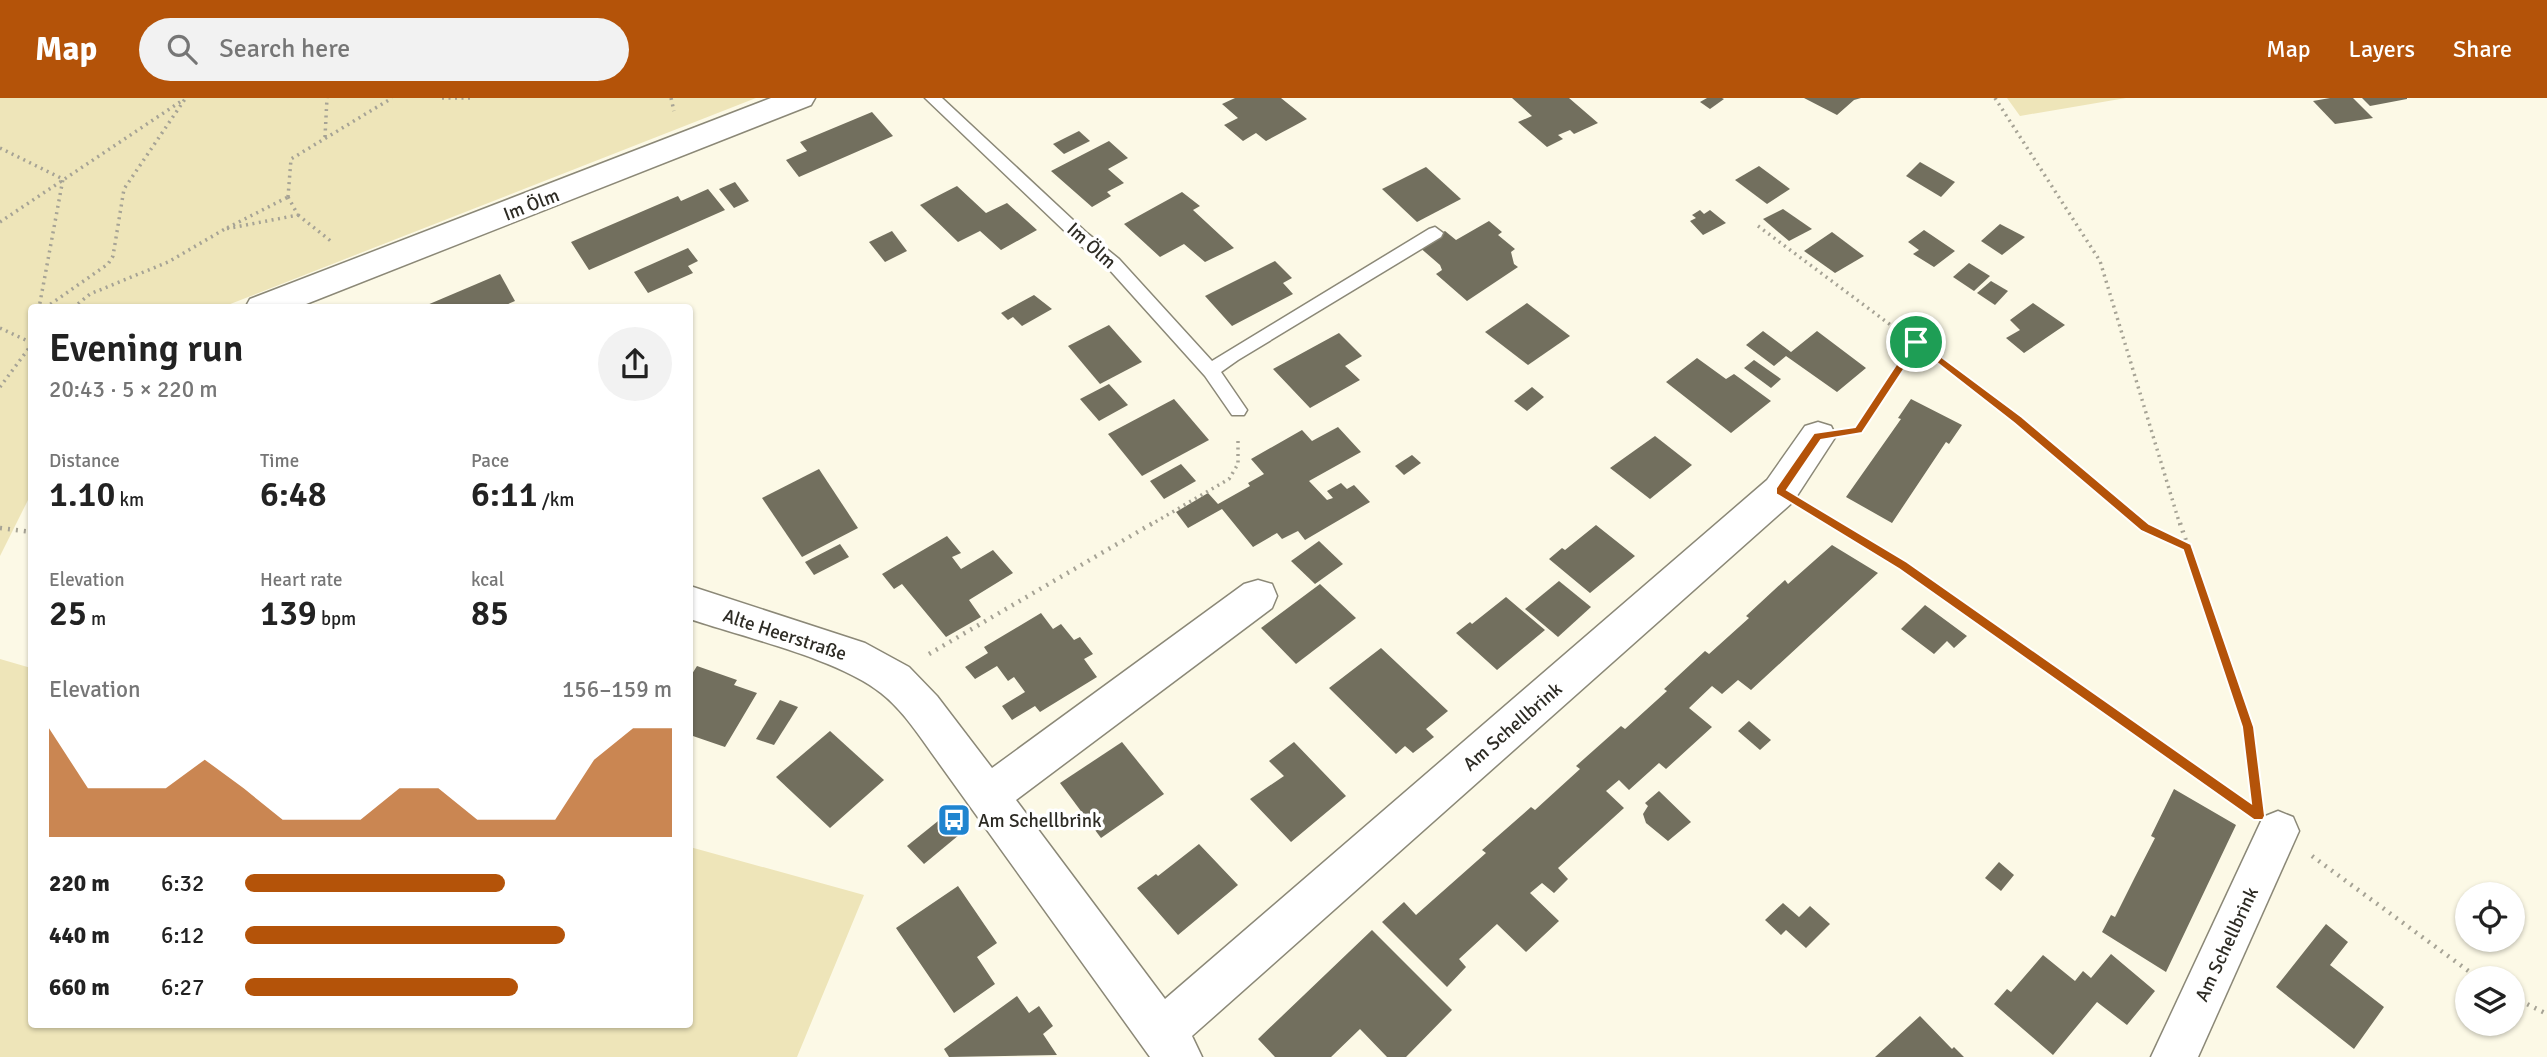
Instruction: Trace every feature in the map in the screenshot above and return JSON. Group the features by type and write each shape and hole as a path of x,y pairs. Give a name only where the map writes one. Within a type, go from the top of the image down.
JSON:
{"street":[{"name":"Im Ölm","path":"273,304 800,98"},
{"name":"Am Schellbrink","path":"1170,1045 1780,491 1818,436"},
{"path":"986,797 1258,596"},
{"name":"Alte Heerstraße","path":"693,604 851,655 895,680 923,709 1170,1045"},
{"name":"Am Schellbrink","path":"2174,1057 2268,824"}],"lane":[{"name":"Im Ölm","path":"933,98 1128,278 1211,371 1238,410"},
{"path":"1211,371 1232,355 1435,233"}],"path":[{"path":"0,222 186,98"},
{"path":"51,304 108,264 113,256 124,190 186,98"},
{"path":"325,137 327,98"},
{"path":"365,270 298,215 288,197 291,159 393,98"},
{"path":"442,98 474,98"},
{"path":"1996,98 2100,261 2187,547 2248,727 2268,824"},
{"path":"0,148 63,179"},
{"path":"40,304 63,179"},
{"path":"78,304 90,293 168,262 288,197"},
{"path":"225,229 298,215"},
{"path":"1758,226 2018,420 2145,528 2187,547"},
{"path":"0,328 28,342"},
{"path":"1818,436 1858,430 1916,342"},
{"path":"0,387 28,349"},
{"path":"895,680 927,655 1229,480 1238,464 1238,410"},
{"path":"1780,491 1903,565 2268,824 2461,966"},
{"path":"0,528 28,532"},
{"path":"2525,1003 2547,1014"}],"shaded area":[{"path":"0,98 756,98 230,304 28,304 28,500 0,556"},
{"path":"2007,98 2126,98 2020,116"},
{"path":"0,659 28,667 28,1028 693,1028 693,848 864,895 797,1057 0,1057"}],"building":[{"path":"1235,98 1281,98 1307,119 1266,141 1256,133 1243,141 1224,125 1238,118 1222,104"},
{"path":"1512,98 1569,98 1598,123 1574,134 1570,130 1558,135 1563,139 1547,147 1518,122 1532,116"},
{"path":"1707,98 1724,99 1710,109 1700,102"},
{"path":"1804,98 1861,98 1854,100 1837,115"},
{"path":"2353,98 2373,118 2335,124 2313,101"},
{"path":"2362,98 2407,98 2407,99 2370,106"},
{"path":"872,112 893,136 799,177 786,160 807,151 800,142"},
{"path":"1079,131 1090,141 1064,154 1053,144"},
{"path":"1109,141 1128,158 1108,169 1124,183 1107,192 1111,196 1092,207 1051,171"},
{"path":"1920,162 1955,182 1941,197 1906,176"},
{"path":"1759,166 1790,189 1767,204 1735,180"},
{"path":"1426,167 1461,199 1417,222 1382,189"},
{"path":"735,182 749,201 734,208 719,189"},
{"path":"957,186 986,213 1007,203 1037,230 1001,250 980,231 958,242 920,205"},
{"path":"708,189 725,210 589,270 571,242 678,196 681,201"},
{"path":"1182,192 1200,206 1193,210 1234,248 1205,262 1184,244 1160,257 1124,224"},
{"path":"1783,209 1812,229 1789,241 1763,219"},
{"path":"1700,210 1704,214 1710,210 1726,223 1703,235 1690,221 1696,218 1692,215"},
{"path":"1489,221 1502,232 1498,235 1515,249 1511,252 1514,264 1518,267 1467,301 1436,274 1442,270 1440,265 1418,246 1445,231 1456,240"},
{"path":"2000,224 2025,237 2002,255 1981,241"},
{"path":"1924,230 1955,251 1934,267 1913,254 1919,250 1908,242"},
{"path":"892,231 907,251 885,262 869,242"},
{"path":"1832,232 1864,256 1835,273 1804,251"},
{"path":"688,248 698,261 688,266 693,273 648,293 634,272"},
{"path":"1275,261 1292,278 1283,283 1293,294 1232,326 1205,296"},
{"path":"1969,263 1990,276 1974,291 1953,277"},
{"path":"500,274 515,301 508,304 429,304"},
{"path":"1991,281 2008,291 1995,305 1977,293"},
{"path":"1034,295 1052,309 1022,326 1013,317 1008,320 1001,313"},
{"path":"1527,303 1570,336 1528,365 1485,332"},
{"path":"2033,303 2065,325 2024,353 2006,338 2020,330 2010,320"},
{"path":"1109,325 1142,362 1100,384 1068,346"},
{"path":"1763,331 1791,352 1817,331 1866,368 1837,392 1786,356 1774,366 1746,345"},
{"path":"1339,333 1362,356 1345,366 1360,380 1310,408 1273,369"},
{"path":"1697,358 1726,379 1734,374 1771,401 1731,433 1666,382"},
{"path":"1754,360 1781,379 1771,388 1744,368"},
{"path":"1109,384 1128,405 1099,421 1080,399"},
{"path":"1532,387 1544,397 1527,411 1514,401"},
{"path":"1174,399 1209,440 1142,476 1108,434"},
{"path":"1911,399 1962,425 1949,444 1946,442 1892,523 1846,497 1901,419 1898,418"},
{"path":"1338,427 1361,452 1309,481 1327,500 1333,498 1327,491 1341,483 1347,489 1354,485 1370,502 1305,540 1298,531 1282,539 1277,533 1253,547 1222,509 1188,528 1176,512 1208,493 1218,504 1250,486 1248,483 1264,474 1251,459 1302,430 1312,441"},
{"path":"1655,436 1692,465 1650,499 1610,468"},
{"path":"1412,455 1421,463 1404,475 1395,466"},
{"path":"1181,464 1196,481 1164,499 1150,481"},
{"path":"819,469 858,528 802,557 762,498"},
{"path":"1596,525 1635,556 1590,593 1549,559"},
{"path":"947,536 961,553 952,557 961,569 993,550 1013,573 969,600 981,617 946,637 902,584 894,589 882,574"},
{"path":"1319,541 1343,564 1315,584 1291,561"},
{"path":"840,544 849,557 814,575 805,562"},
{"path":"1832,545 1878,573 1751,690 1738,680 1722,694 1712,686 1689,708 1712,727 1666,769 1659,763 1629,790 1619,780 1606,791 1624,808 1558,868 1568,879 1554,893 1542,883 1530,893 1559,921 1526,952 1497,924 1459,959 1466,967 1447,987 1382,922 1404,902 1416,915 1486,853 1482,850 1531,807 1535,810 1580,769 1576,766 1621,726 1625,729 1667,691 1664,689 1705,651 1709,654 1749,618 1746,616 1785,580 1788,584"},
{"path":"1559,581 1591,607 1558,637 1525,609"},
{"path":"1320,584 1356,618 1296,664 1261,628"},
{"path":"1506,597 1545,630 1497,670 1456,633"},
{"path":"1925,605 1967,636 1954,648 1947,641 1934,654 1901,629"},
{"path":"1041,613 1053,629 1061,624 1074,640 1080,637 1093,654 1084,659 1097,677 1040,712 1035,706 1012,720 1002,706 1025,692 1014,677 1008,681 997,666 975,679 965,667 988,653 984,647"},
{"path":"1381,648 1448,711 1426,729 1434,737 1413,753 1405,746 1396,754 1329,688"},
{"path":"697,666 737,680 734,685 757,693 725,747 693,736 693,672"},
{"path":"780,700 798,707 774,745 756,739"},
{"path":"1749,721 1771,740 1760,750 1738,731"},
{"path":"830,731 884,780 830,828 776,777"},
{"path":"1122,742 1164,794 1101,838 1060,783"},
{"path":"1294,742 1346,796 1291,842 1250,799 1284,776 1269,761"},
{"path":"2174,789 2236,825 2166,972 2102,932 2111,915 2115,917 2155,838 2151,836"},
{"path":"1659,791 1691,822 1668,841 1646,823 1643,814 1648,806 1645,803"},
{"path":"943,817 959,835 924,864 907,846"},
{"path":"1199,844 1238,885 1178,935 1137,888 1156,874 1158,876"},
{"path":"1999,862 2014,875 2001,891 1985,878"},
{"path":"958,886 997,943 977,957 995,984 954,1013 896,928"},
{"path":"1783,903 1799,917 1810,906 1830,924 1806,948 1786,930 1781,935 1765,920"},
{"path":"2326,924 2348,942 2330,965 2384,1007 2354,1049 2276,987"},
{"path":"1372,930 1452,1010 1406,1057 1387,1057 1360,1029 1331,1057 1275,1057 1258,1039"},
{"path":"2111,954 2155,991 2127,1025 2097,1002 2053,1055 1994,1004 2007,989 2011,992 2043,955 2075,981 2083,971 2091,978"},
{"path":"1017,996 1029,1013 1039,1006 1053,1026 1043,1034 1057,1055 949,1057 944,1049"},
{"path":"1920,1016 1952,1049 1954,1047 1964,1057 1875,1057"}],"place":[{"name":"Am Schellbrink","path":"954,820"}],"route":[{"path":"1916,342 2018,420 2145,528 2187,547 2204,590 2248,727 2259,816 1903,565 1780,491 1818,436 1858,430 1916,342"}]}
